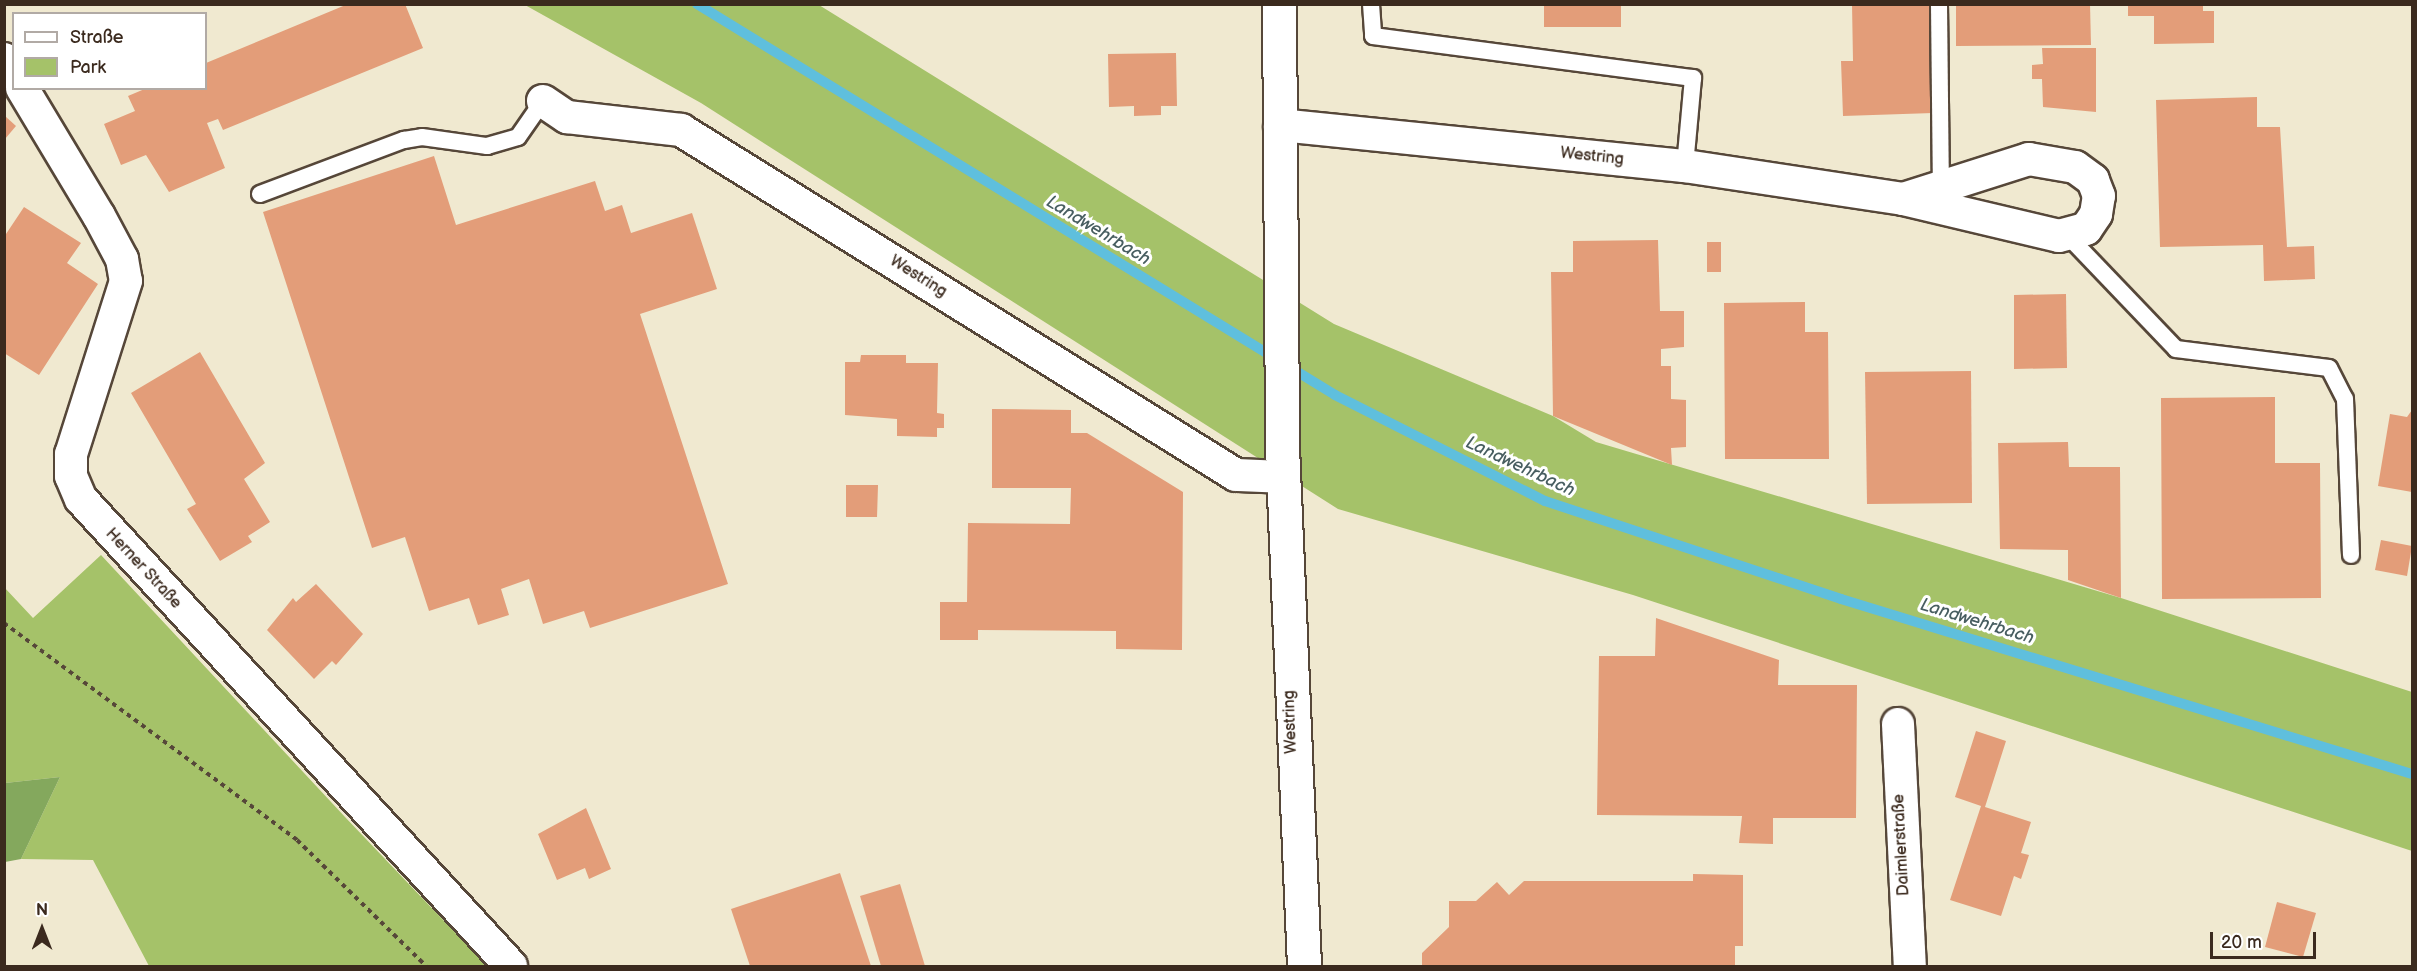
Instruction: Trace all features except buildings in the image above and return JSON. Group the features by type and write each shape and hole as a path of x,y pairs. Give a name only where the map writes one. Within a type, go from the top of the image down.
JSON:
{"main road":[{"name":"Westring","path":"1279,4 1283,462 1304,966"}],"street":[{"name":"Herner Straße","path":"23,90 99,216 122,259 126,281 71,454 71,476 81,500 511,966"},
{"name":"Westring","path":"543,101 567,117 681,130 1236,475 1283,462"},
{"name":"Westring","path":"1280,125 1685,166 1904,199 2068,236 2086,229 2096,214 2099,196 2093,180 2074,167 2029,159 1904,199"},
{"name":"Daimlerstraße","path":"1898,724 1910,966"}],"lane":[{"path":"1371,4 1372,36 1693,78 1685,166"},
{"path":"1940,4 1941,187"},
{"path":"260,194 404,140 422,137 487,146 518,137 543,101"},
{"path":"2068,236 2176,349 2329,368 2345,399 2351,555"}],"path":[{"path":"4,623 297,840 426,966"}],"green space":[{"path":"525,5 819,5 1334,324 1553,416 1596,442 2121,598 2412,692 2412,851 1633,595 1338,509 701,103"},
{"path":"101,555 487,966 149,966 93,860 21,859 60,777 5,783 4,587 33,618"},
{"path":"60,777 21,859 5,862 5,783"}],"waterway":[{"name":"Landwehrbach","path":"697,4 1335,395 1545,501 1841,599 2412,774"}]}
